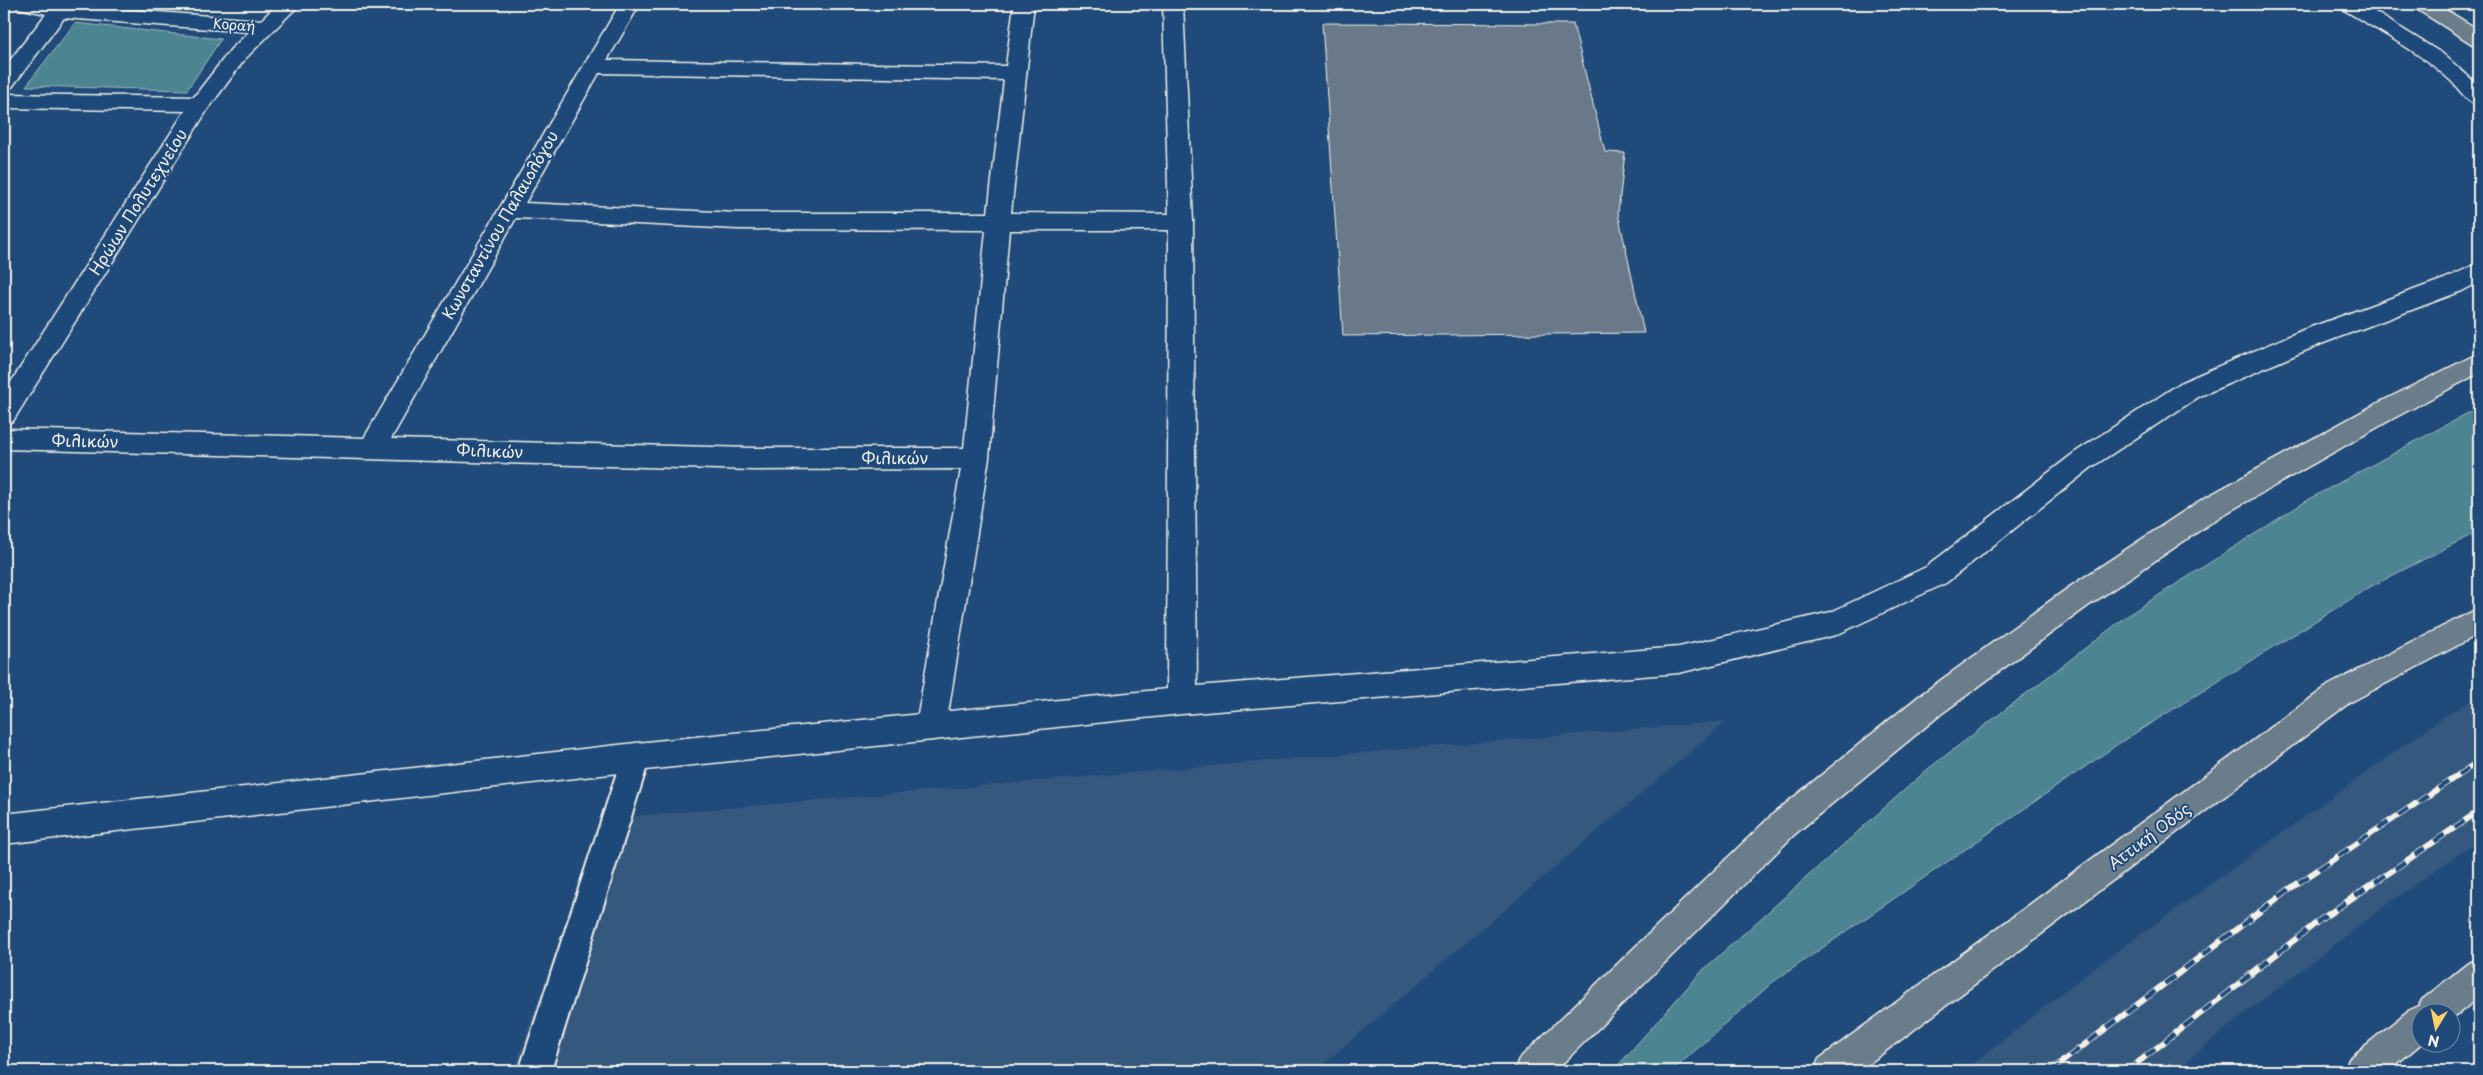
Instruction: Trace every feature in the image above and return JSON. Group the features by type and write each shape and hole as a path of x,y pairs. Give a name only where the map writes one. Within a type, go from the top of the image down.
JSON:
{"main road":[{"path":"2422,4 2479,39"},
{"path":"1531,1071 1784,824 1930,705 2078,598 2211,508 2385,411 2479,362"},
{"name":"Αττική Οδός","path":"1831,1071 2339,694 2479,620"},
{"path":"2446,1002 2479,976"},
{"path":"2361,1071 2410,1031"}],"street":[{"name":"Κοραή","path":"30,4 59,11 265,27"},
{"name":"Ηρώων Πολυτεχνείου","path":"4,414 200,104 238,54 290,4"},
{"name":"Κωνσταντίνου Παλαιολόγου","path":"372,448 592,66 630,4"},
{"path":"931,726 976,458 998,223 1014,73 1024,4"},
{"path":"1173,4 1181,222 1182,701"},
{"path":"2348,4 2425,51 2473,90 2479,99"},
{"path":"4,82 59,11"},
{"path":"592,66 1014,73"},
{"path":"4,101 200,104"},
{"path":"510,210 737,221 1181,222"},
{"path":"4,829 636,757 931,726 1182,701 1679,660 1836,623 1936,575 2083,460 2191,389 2312,337 2453,285 2479,272"},
{"name":"Φιλικών","path":"4,439 753,459 976,458"}],"lane":[{"path":"534,1071 636,757"}],"shaded area":[{"path":"2479,696 2479,840 2393,900 2248,1011 2175,1071 1964,1071 2091,970 2442,718"},
{"path":"1727,721 1315,1071 514,1071 601,819"}],"green space":[{"path":"75,23 221,39 187,90 26,86"},
{"path":"2479,407 2479,531 2370,587 2124,740 1773,982 1672,1071 1613,1071 1703,970 1928,769 2131,613 2311,498"}],"building":[{"path":"1322,23 1573,24 1605,152 1625,153 1618,213 1644,333 1343,336"}],"railway":[{"path":"2050,1071 2288,890 2479,761"},
{"path":"2127,1071 2320,920 2479,811"}]}
